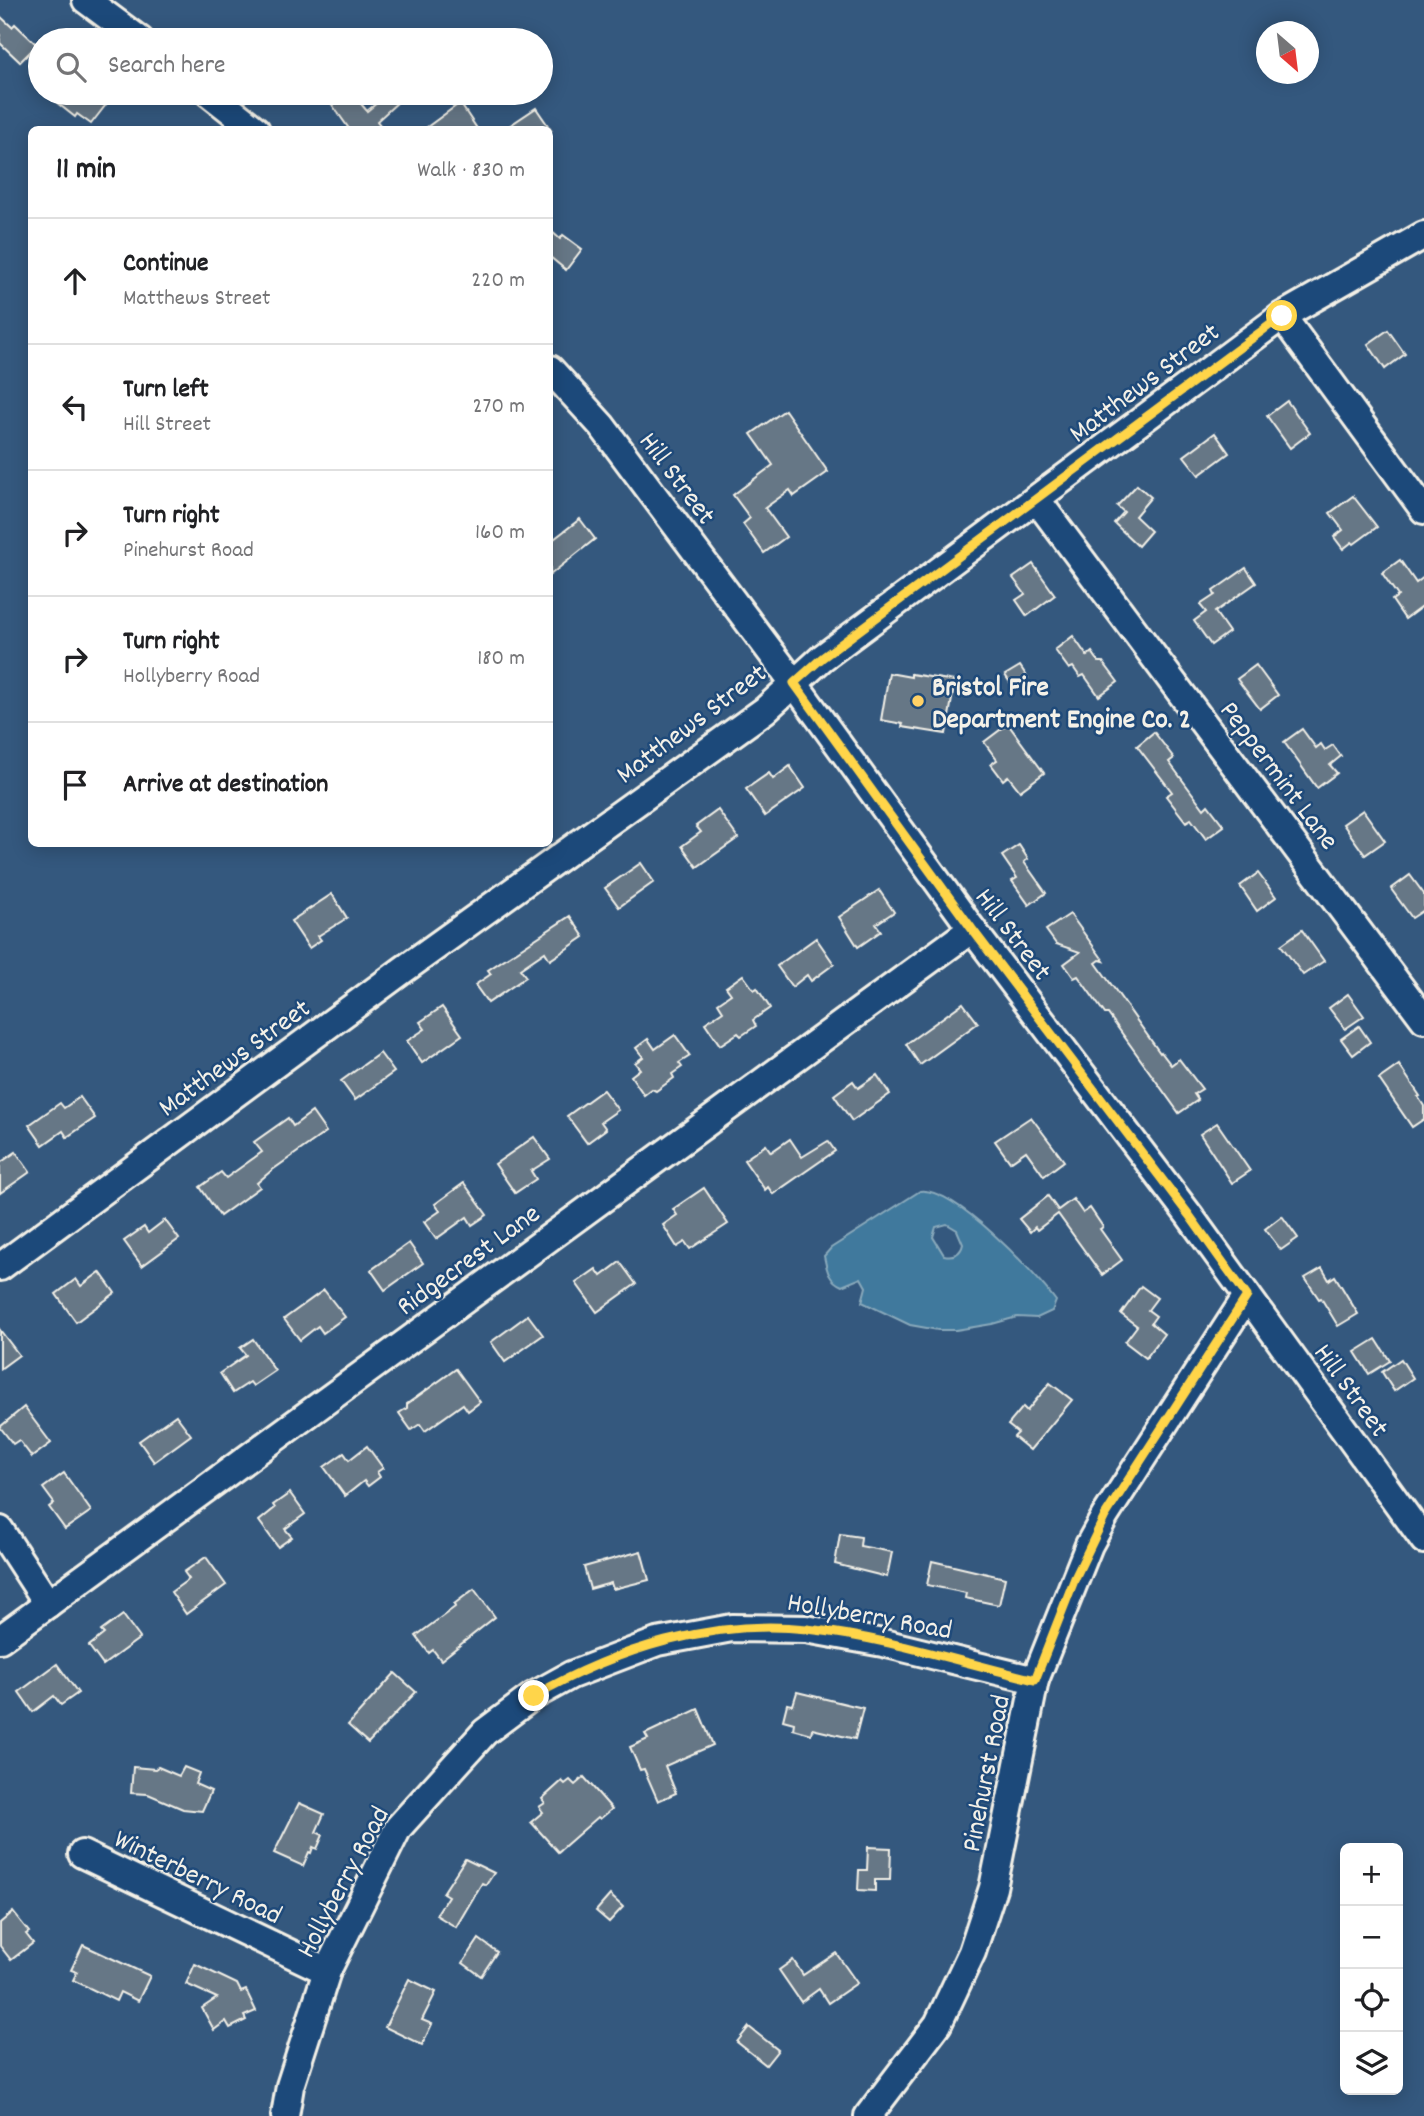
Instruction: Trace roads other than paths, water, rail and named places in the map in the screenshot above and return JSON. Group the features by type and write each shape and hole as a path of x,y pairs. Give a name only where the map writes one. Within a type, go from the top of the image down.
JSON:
{"street":[{"path":"86,0 124,28"},
{"path":"224,105 251,126"},
{"name":"Matthews Street","path":"0,1267 415,961 765,710 822,658 1282,316 1424,235"},
{"path":"1282,316 1424,510"},
{"name":"Hill Street","path":"553,372 602,426 794,683 972,929 1189,1215 1424,1540"},
{"name":"Peppermint Lane","path":"1037,500 1424,1019"},
{"name":"Ridgecrest Lane","path":"0,1639 972,929"},
{"name":"Pinehurst Road","path":"868,2116 938,2024 972,1952 993,1888 1035,1680 1075,1578 1105,1516 1247,1296"},
{"path":"0,1530 48,1604"},
{"name":"Hollyberry Road","path":"285,2116 290,2086 327,1970 398,1828 485,1732 534,1696 571,1675 657,1642 732,1628 806,1629 883,1643 1035,1680"},
{"name":"Winterberry Road","path":"82,1854 327,1970"}],"water":[{"path":"920,1191 935,1193 973,1217 993,1234 1031,1271 1056,1301 1052,1311 1037,1318 1017,1317 956,1330 910,1325 862,1302 866,1287 861,1278 842,1286 834,1281 827,1270 824,1256 831,1248","holes":["947,1224 957,1230 962,1247 956,1254 944,1255 933,1237 936,1227"]}],"place":[{"name":"Bristol Fire Department Engine Co. 2","path":"918,701"}]}
